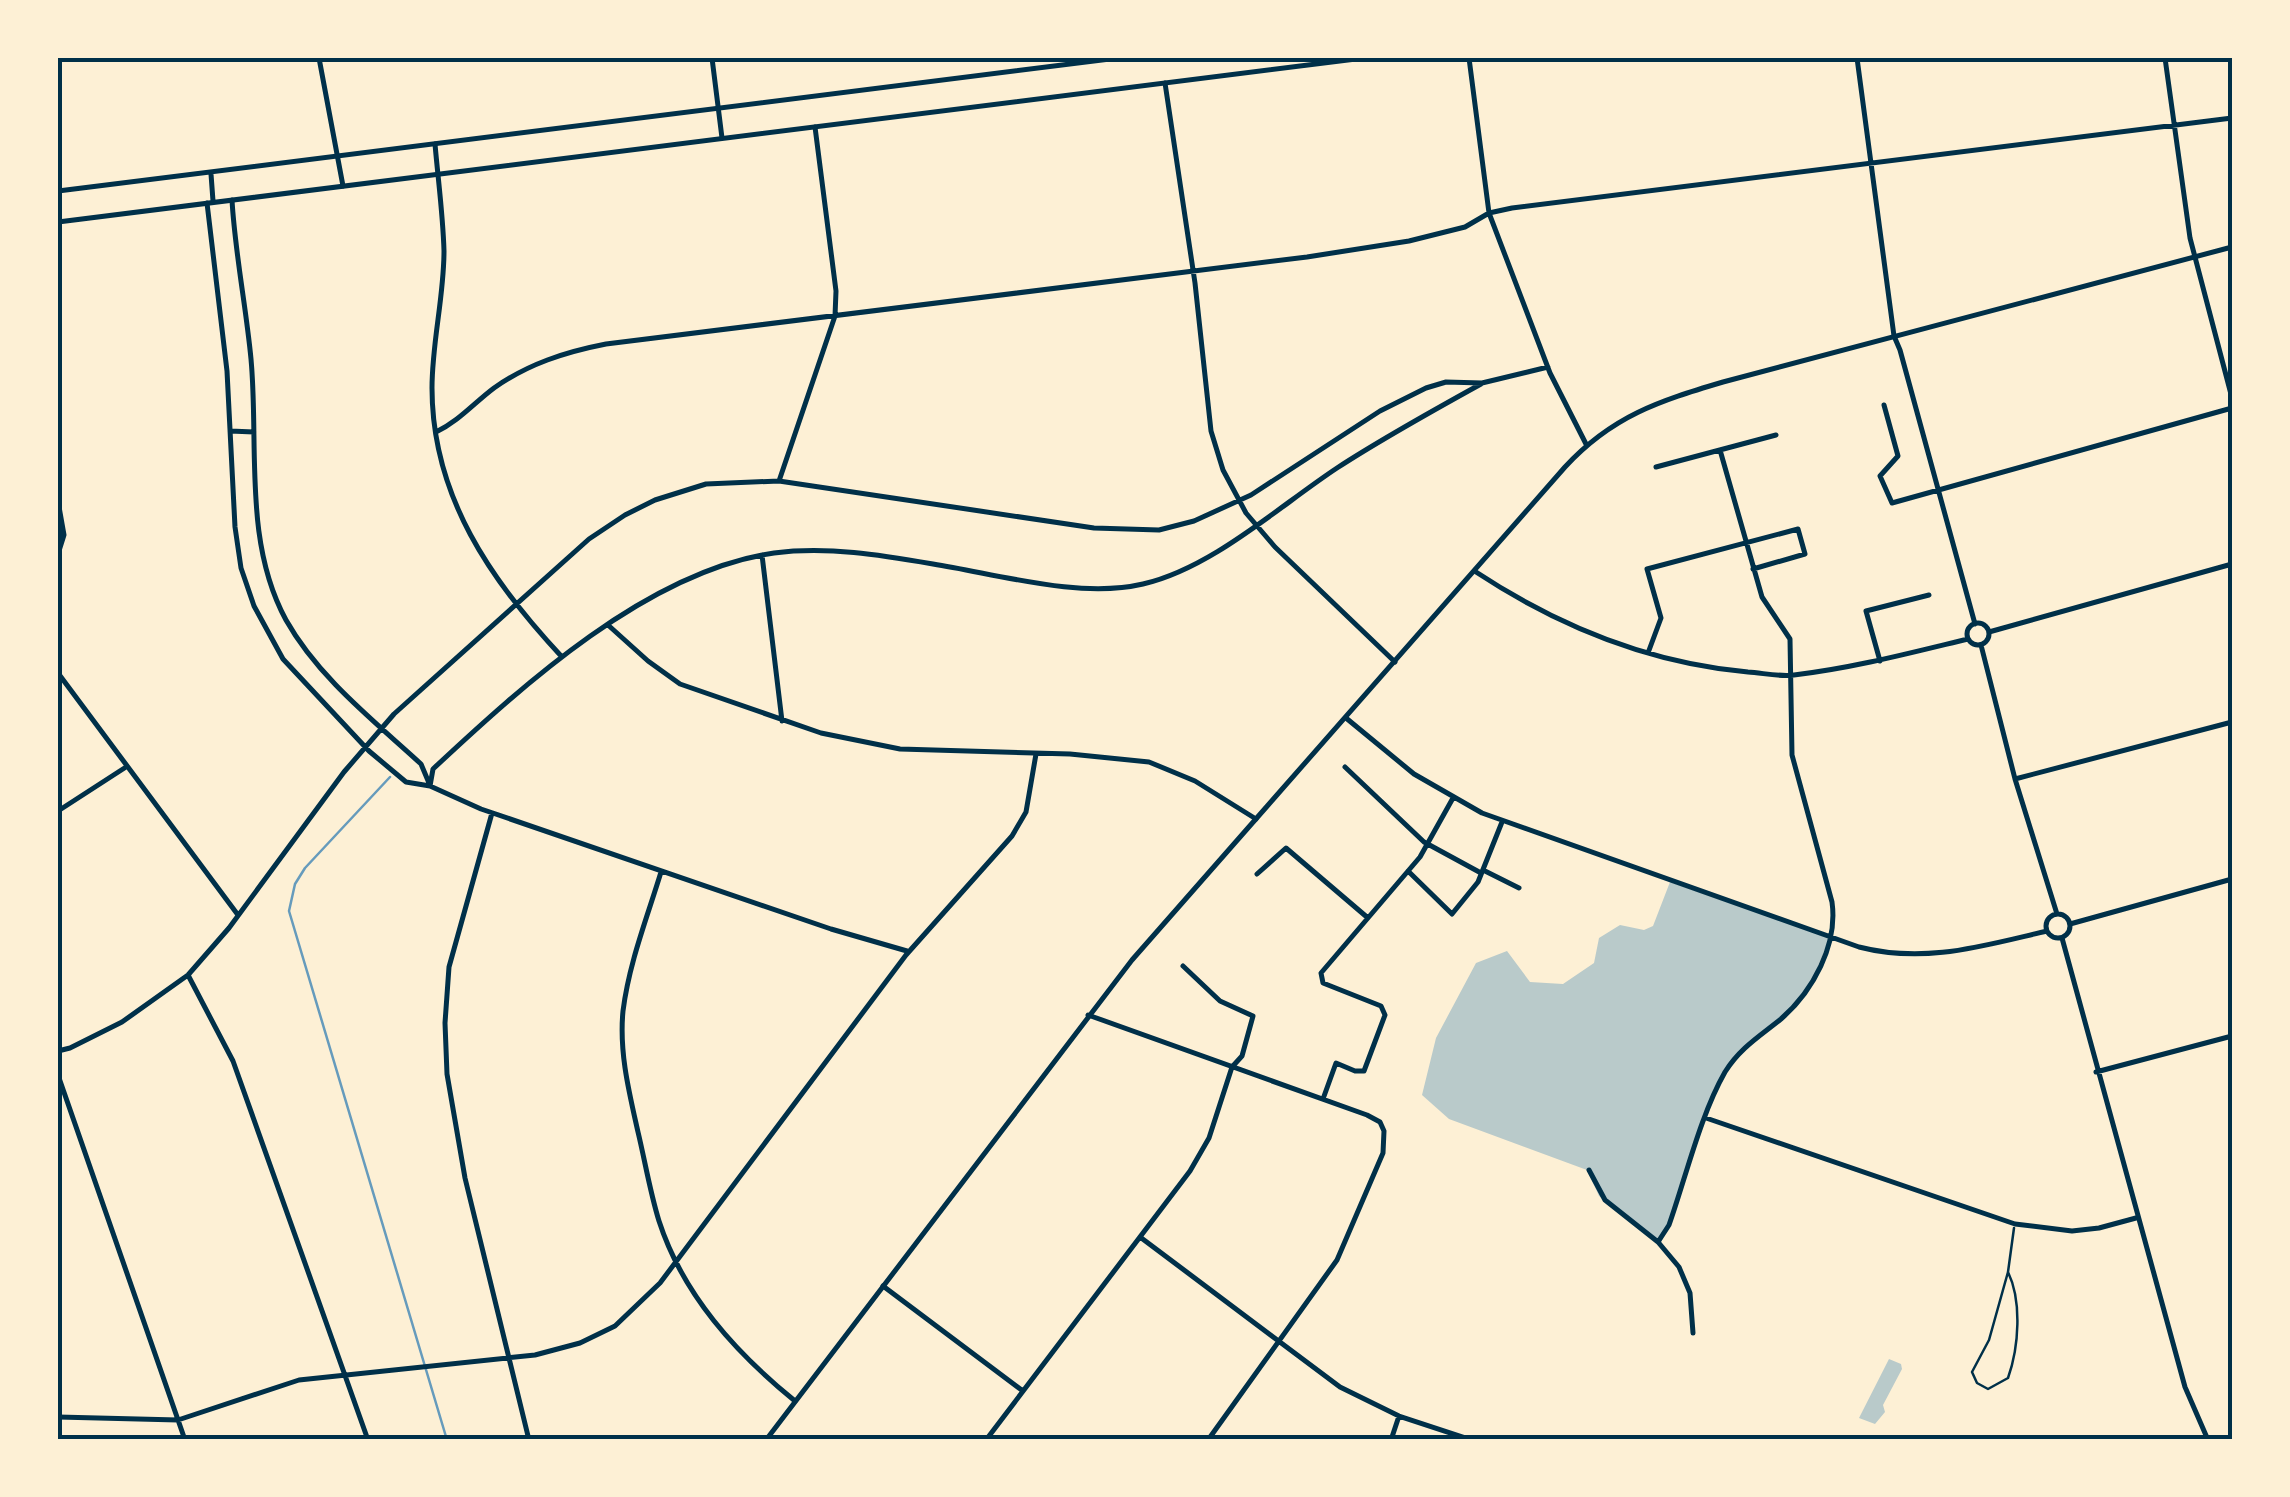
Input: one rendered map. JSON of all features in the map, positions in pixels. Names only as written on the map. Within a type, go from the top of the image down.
[{"type":"street","points":[[319,58],[343,186]]},
{"type":"street","points":[[712,58],[722,138]]},
{"type":"street","points":[[58,191],[1118,58]]},
{"type":"street","points":[[1291,58],[1291,67]]},
{"type":"street","points":[[58,222],[1364,58]]},
{"type":"street","points":[[1469,58],[1489,213],[1548,367],[1586,444]]},
{"type":"street","points":[[1858,58],[1894,336],[1975,624]]},
{"type":"street","points":[[2164,58],[2195,257],[2232,398]]},
{"type":"street","points":[[1165,82],[1193,270],[1211,431],[1223,470],[1256,524],[1302,575],[1395,662]]},
{"type":"street","points":[[436,432],[453,424],[513,376],[566,353],[606,344],[1409,242],[1478,222],[1489,213],[2232,118]]},
{"type":"street","points":[[779,481],[834,316],[836,291],[815,127]]},
{"type":"street","points":[[435,144],[444,250],[432,390],[440,458],[460,517],[479,554],[563,658]]},
{"type":"street","points":[[211,174],[234,527],[241,568],[254,606],[284,659],[365,746],[406,782],[430,786],[446,796],[661,871],[908,952]]},
{"type":"street","points":[[232,200],[251,359],[258,526],[262,557],[276,599],[297,638],[316,662],[421,764],[430,786]]},
{"type":"street","points":[[766,1440],[1088,1015],[1166,920],[1586,444],[1632,414],[1674,396],[2232,247]]},
{"type":"street","points":[[430,786],[434,770],[445,758],[563,658],[660,592],[762,555],[810,550],[1082,588],[1123,588],[1168,577],[1188,568],[1378,442],[1482,384],[1548,367]]},
{"type":"street","points":[[58,1051],[122,1022],[188,975],[381,728],[515,603],[609,524],[655,500],[706,484],[779,481],[1123,531],[1172,528],[1239,501],[1411,394],[1446,382],[1482,384]]},
{"type":"street","points":[[1884,404],[1898,456],[1880,476],[1892,503],[2232,408]]},
{"type":"street","points":[[230,431],[254,432]]},
{"type":"street","points":[[1656,468],[1776,435]]},
{"type":"street","points":[[1658,1242],[1669,1226],[1716,1092],[1734,1059],[1808,988],[1834,922],[1792,755],[1790,639],[1766,607],[1720,450]]},
{"type":"street","points":[[58,501],[64,535],[58,554]]},
{"type":"street","points":[[1648,653],[1660,613],[1647,569],[1798,528],[1805,554],[1753,569]]},
{"type":"street","points":[[762,555],[782,720]]},
{"type":"street","points":[[1989,632],[2232,564]]},
{"type":"street","points":[[1476,572],[1550,617],[1648,653],[1706,667],[1790,676],[1880,661],[1968,639]]},
{"type":"street","points":[[1880,661],[1866,611],[1928,596]]},
{"type":"street","points":[[1975,624],[1986,626],[1987,642],[1974,645],[1968,639],[1969,628],[1975,624]]},
{"type":"street","points":[[608,625],[648,662],[680,684],[782,720],[875,746],[1126,757],[1195,780],[1256,819]]},
{"type":"street","points":[[1981,645],[2015,779],[2056,914]]},
{"type":"street","points":[[58,673],[238,915]]},
{"type":"street","points":[[1346,718],[1414,774],[1452,798],[1503,822],[1878,952],[1928,956],[2046,931]]},
{"type":"street","points":[[2015,779],[2232,722]]},
{"type":"street","points":[[58,1416],[178,1420],[300,1380],[510,1359],[558,1350],[606,1331],[660,1283],[908,952],[1021,823],[1031,794],[1036,754]]},
{"type":"street","points":[[1345,767],[1428,844],[1519,888]]},
{"type":"street","points":[[58,810],[126,768]]},
{"type":"street","points":[[1323,1100],[1336,1063],[1364,1071],[1385,1016],[1381,1006],[1323,983],[1321,974],[1408,871],[1428,844],[1452,798]]},
{"type":"street","points":[[492,812],[454,942],[445,1023],[447,1074],[454,1126],[529,1440]]},
{"type":"street","points":[[1408,871],[1452,914],[1476,886],[1503,822]]},
{"type":"street","points":[[1256,874],[1286,848],[1368,918]]},
{"type":"street","points":[[661,871],[627,983],[622,1034],[624,1070],[650,1186],[660,1224],[677,1261],[726,1340],[794,1401]]},
{"type":"street","points":[[2070,924],[2232,879]]},
{"type":"street","points":[[2046,931],[2048,920],[2056,914],[2064,915],[2070,931],[2062,938]]},
{"type":"street","points":[[2046,931],[2062,938]]},
{"type":"street","points":[[2062,938],[2185,1387],[2208,1440]]},
{"type":"street","points":[[986,1440],[1172,1198],[1201,1154],[1216,1122],[1253,1016],[1220,1001],[1183,966]]},
{"type":"street","points":[[188,975],[233,1061],[368,1440]]},
{"type":"street","points":[[1088,1015],[1380,1122],[1385,1140],[1375,1173],[1337,1260],[1208,1440]]},
{"type":"street","points":[[2096,1072],[2232,1036]]},
{"type":"street","points":[[58,1075],[185,1440]]},
{"type":"street","points":[[1706,1118],[2014,1224],[2072,1231],[2136,1218]]},
{"type":"street","points":[[1589,1170],[1605,1200],[1670,1254],[1685,1279],[1693,1307],[1694,1334]]},
{"type":"street","points":[[1140,1237],[1340,1387],[1399,1416],[1472,1440]]},
{"type":"street","points":[[884,1286],[1023,1391]]},
{"type":"street","points":[[1391,1440],[1399,1416]]},
{"type":"lane","points":[[2008,1272],[2017,1300],[2013,1364],[2008,1378],[1988,1389],[1978,1383],[1972,1372],[1989,1340],[2008,1272],[2014,1224]]},
{"type":"shaded area","points":[[1670,882],[1830,938],[1812,980],[1789,1011],[1741,1051],[1720,1081],[1661,1243],[1599,1196],[1587,1170],[1449,1119],[1422,1095],[1436,1038],[1476,963],[1507,951],[1530,982],[1563,984],[1594,963],[1599,938],[1620,925],[1644,930],[1653,926]]},
{"type":"shaded area","points":[[1889,1359],[1901,1364],[1902,1369],[1883,1405],[1885,1412],[1875,1424],[1859,1418]]},
{"type":"waterway","points":[[390,777],[305,868],[295,884],[289,911],[447,1440]]}]
